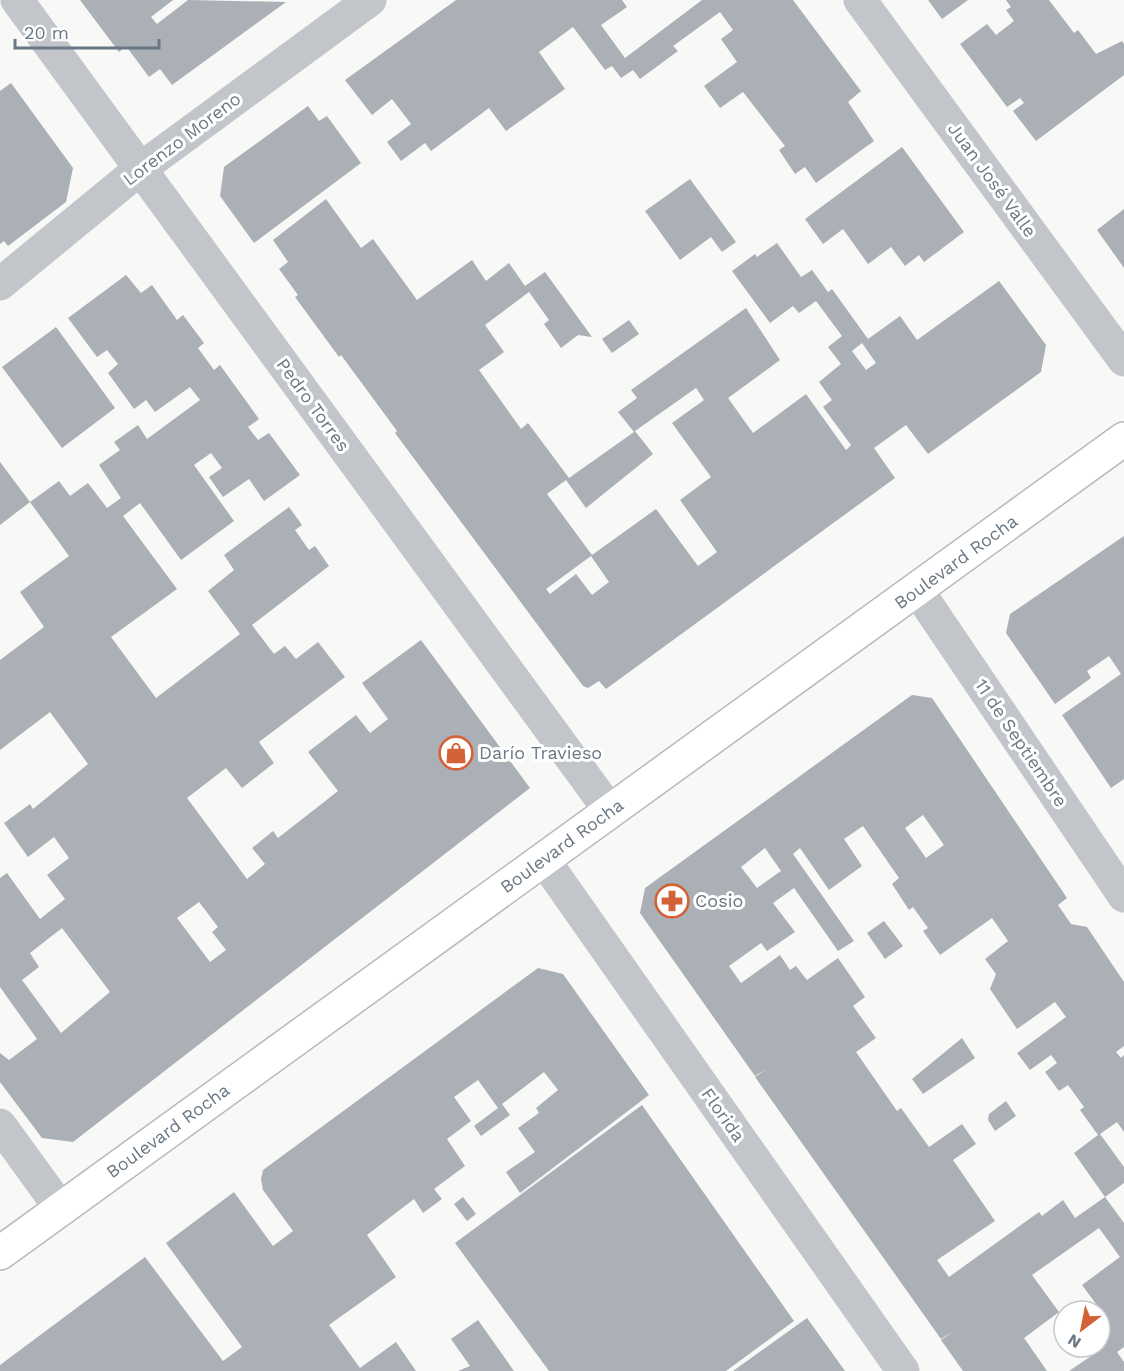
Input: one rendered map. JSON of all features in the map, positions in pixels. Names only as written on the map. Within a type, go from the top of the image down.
[{"type":"main road","name":"Boulevard Rocha","points":[[0,1253],[918,591],[1124,439]]},
{"type":"street","name":"Pedro Torres","points":[[17,0],[610,811]]},
{"type":"street","name":"Lorenzo Moreno","points":[[0,284],[140,169],[370,0]]},
{"type":"street","name":"Juan José Valle","points":[[860,0],[1124,360]]},
{"type":"street","name":"11 de Septiembre","points":[[918,591],[1124,896]]},
{"type":"street","name":"Florida","points":[[544,860],[903,1371]]},
{"type":"street","points":[[0,1125],[61,1209]]},
{"type":"building","points":[[80,0],[173,0],[151,17],[157,24],[188,0],[286,2],[172,85],[160,69],[149,77],[126,46],[119,52]]},
{"type":"building","points":[[456,0],[622,0],[627,7],[601,25],[625,58],[702,0],[793,0],[861,91],[848,102],[874,141],[816,183],[805,167],[795,174],[779,150],[785,146],[743,92],[720,108],[704,86],[737,62],[721,39],[733,30],[720,12],[673,46],[678,51],[640,79],[633,70],[621,78],[612,66],[605,70],[573,27],[539,52],[565,89],[506,131],[489,108],[431,151],[425,143],[401,161],[387,142],[411,124],[392,99],[372,115],[345,80]]},
{"type":"building","points":[[928,0],[968,0],[942,19]]},
{"type":"building","points":[[1006,0],[1049,0],[1074,33],[1078,30],[1096,54],[1122,41],[1124,44],[1124,75],[1036,141],[1013,111],[1024,103],[1020,98],[1007,107],[960,44],[987,24],[996,35],[1014,21],[1006,10],[1011,7]]},
{"type":"building","points":[[11,83],[73,168],[66,202],[8,246],[4,241],[0,244],[0,91]]},
{"type":"building","points":[[308,106],[319,121],[327,116],[361,163],[254,243],[220,196],[224,167]]},
{"type":"building","points":[[902,147],[964,232],[924,262],[919,255],[905,266],[891,247],[868,264],[843,229],[823,244],[805,219]]},
{"type":"building","points":[[690,179],[736,242],[722,252],[711,237],[680,260],[645,211]]},
{"type":"building","points":[[326,199],[361,248],[373,239],[417,300],[472,260],[486,281],[509,263],[525,286],[545,272],[592,337],[578,335],[561,348],[544,324],[549,320],[529,292],[485,325],[504,352],[479,370],[521,429],[528,423],[569,478],[634,432],[618,412],[637,398],[631,390],[746,308],[780,360],[728,398],[753,433],[806,394],[846,450],[851,445],[823,407],[832,400],[819,382],[841,364],[828,347],[842,336],[816,301],[799,313],[793,306],[770,323],[732,271],[755,254],[757,257],[777,243],[801,277],[812,270],[828,292],[832,289],[868,339],[900,316],[917,340],[999,281],[1046,345],[1041,372],[928,454],[906,425],[874,448],[895,478],[606,689],[599,681],[588,688],[583,686],[395,433],[397,431],[341,355],[339,357],[295,297],[298,295],[279,269],[288,262],[273,240]],"holes":[[[862,343],[876,363],[866,370],[852,351]],[[696,388],[704,400],[672,423],[711,477],[680,500],[717,552],[698,566],[656,509],[592,555],[547,494],[566,480],[586,508],[653,454],[635,431]],[[591,556],[609,582],[592,595],[576,574],[550,594],[546,589]]]},
{"type":"building","points":[[1124,209],[1124,268],[1097,230]]},
{"type":"building","points":[[126,275],[141,293],[152,285],[177,320],[183,315],[204,343],[198,348],[214,370],[220,365],[259,419],[248,427],[258,440],[269,433],[300,475],[264,501],[249,479],[223,497],[209,477],[222,468],[211,453],[194,465],[234,521],[181,560],[140,503],[123,516],[177,589],[111,637],[156,698],[240,634],[208,591],[234,570],[224,555],[289,507],[302,525],[295,530],[309,550],[315,546],[329,566],[252,625],[274,654],[285,646],[296,659],[318,642],[345,677],[259,742],[274,763],[242,788],[226,768],[187,798],[247,879],[265,864],[252,848],[273,831],[278,838],[338,791],[308,752],[356,715],[370,733],[388,719],[362,683],[421,640],[530,788],[73,1142],[42,1138],[0,1082],[0,1053],[9,1060],[37,1039],[0,987],[0,878],[7,873],[40,919],[65,899],[47,875],[69,858],[54,837],[28,857],[4,823],[30,804],[33,809],[88,764],[50,712],[0,750],[0,660],[44,627],[20,592],[69,556],[30,502],[59,481],[70,496],[88,483],[107,508],[121,498],[99,465],[120,450],[114,442],[138,425],[147,439],[200,400],[190,387],[155,412],[146,400],[134,409],[108,373],[118,364],[107,350],[97,357],[68,318]],"holes":[[[199,902],[218,927],[212,932],[226,950],[210,962],[177,918]],[[62,928],[110,992],[61,1033],[22,980],[39,967],[30,953]]]},
{"type":"building","points":[[629,320],[639,334],[612,353],[602,339]]},
{"type":"building","points":[[56,327],[115,408],[62,448],[2,367]]},
{"type":"building","points":[[0,462],[30,502],[0,525]]},
{"type":"building","points":[[1124,536],[1124,779],[1111,788],[1062,715],[1121,674],[1109,656],[1087,671],[1091,678],[1055,704],[1006,633],[1010,614]]},
{"type":"building","points":[[912,695],[932,698],[1067,898],[1058,905],[1071,924],[1087,927],[1124,982],[1124,1046],[1116,1052],[1121,1058],[1124,1055],[1124,1132],[1117,1122],[1100,1134],[1124,1167],[1124,1183],[1105,1197],[1124,1223],[1124,1347],[1117,1352],[1124,1362],[1124,1371],[1069,1371],[1087,1359],[1112,1359],[1112,1299],[1092,1299],[1082,1285],[1120,1257],[1099,1228],[1032,1275],[1052,1302],[1052,1317],[1024,1338],[1047,1371],[963,1371],[941,1340],[954,1331],[941,1339],[755,1077],[766,1069],[755,1076],[640,913],[645,888]],"holes":[[[923,815],[944,845],[926,858],[905,828]],[[863,826],[899,878],[892,884],[909,910],[913,907],[928,928],[923,931],[940,955],[992,918],[1008,941],[985,959],[996,974],[990,989],[1017,1029],[1055,1002],[1066,1017],[1017,1053],[1030,1070],[1051,1055],[1057,1063],[1045,1072],[1059,1091],[1068,1085],[1084,1107],[1080,1110],[1098,1135],[1074,1153],[1105,1197],[1075,1218],[1063,1200],[1042,1216],[1039,1212],[949,1277],[937,1260],[995,1221],[953,1160],[976,1144],[962,1124],[929,1147],[901,1108],[897,1111],[856,1052],[876,1038],[853,1006],[865,997],[838,958],[807,980],[796,966],[790,970],[780,955],[741,983],[729,966],[761,943],[767,951],[795,932],[773,903],[794,888],[838,951],[854,941],[793,854],[800,848],[829,890],[862,866],[844,839]],[[765,848],[781,871],[757,888],[741,867]]]},
{"type":"building","points":[[884,921],[903,946],[885,959],[867,933]]},
{"type":"building","points":[[538,968],[563,974],[649,1095],[520,1193],[506,1172],[535,1152],[518,1128],[539,1113],[536,1108],[558,1090],[544,1072],[502,1104],[510,1115],[481,1136],[474,1126],[498,1108],[478,1080],[454,1097],[471,1121],[447,1139],[465,1166],[434,1189],[442,1199],[423,1213],[414,1199],[367,1235],[396,1277],[329,1325],[360,1368],[396,1342],[416,1371],[0,1371],[0,1365],[145,1257],[223,1361],[242,1347],[166,1243],[234,1192],[273,1246],[293,1231],[263,1190],[261,1179],[263,1170]]},
{"type":"building","points":[[962,1038],[975,1058],[923,1094],[912,1079]]},
{"type":"building","points":[[1006,1101],[1016,1116],[995,1131],[988,1120],[989,1114]]},
{"type":"building","points":[[642,1105],[794,1321],[726,1371],[549,1371],[455,1243]]},
{"type":"building","points":[[463,1197],[476,1214],[467,1221],[454,1204]]},
{"type":"building","points":[[807,1318],[845,1371],[733,1371]]},
{"type":"building","points":[[478,1320],[514,1371],[458,1371],[470,1366],[451,1339]]},
{"type":"place","name":"Darío Travieso","points":[[456,753]]},
{"type":"place","name":"Cosio","points":[[672,901]]}]
